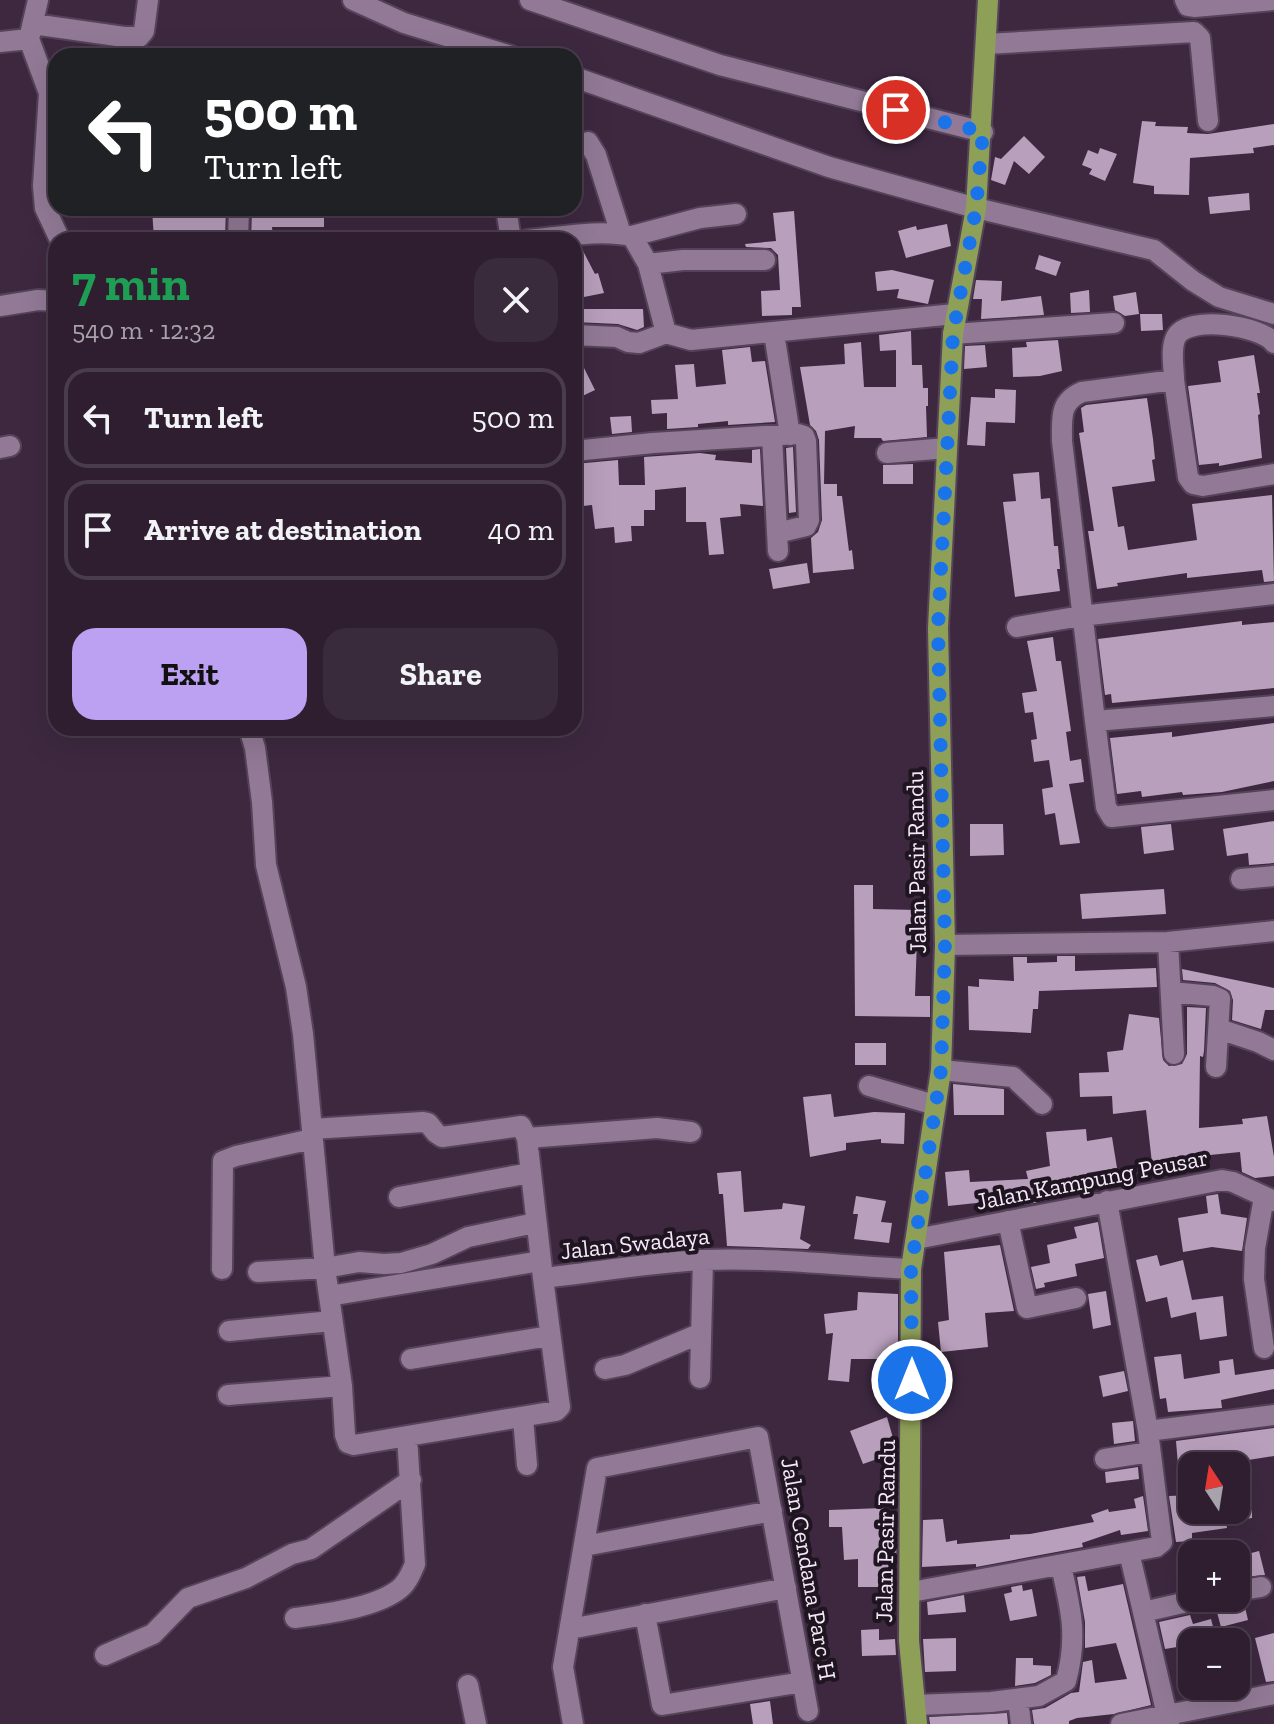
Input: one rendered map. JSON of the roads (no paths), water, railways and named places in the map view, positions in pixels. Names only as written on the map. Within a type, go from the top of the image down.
[{"type":"main road","name":"Jalan Pasir Randu","points":[[917,1715],[909,1641],[911,1269],[941,1070],[945,945],[938,628],[954,324],[976,208],[983,132],[988,0]]},
{"type":"street","points":[[38,0],[31,31],[48,80]]},
{"type":"street","points":[[0,42],[31,31],[139,37],[144,31],[148,0]]},
{"type":"street","points":[[353,0],[404,23],[485,48]]},
{"type":"street","points":[[530,0],[720,65],[983,132]]},
{"type":"street","points":[[1185,0],[1188,6],[1194,7],[1273,0]]},
{"type":"street","points":[[986,44],[1194,32],[1200,38],[1208,121]]},
{"type":"street","points":[[582,80],[829,167],[976,208],[1154,250],[1219,297],[1274,314]]},
{"type":"street","points":[[48,140],[43,186],[48,214]]},
{"type":"street","points":[[588,142],[596,155],[626,235],[648,264],[666,333]]},
{"type":"street","points":[[582,237],[626,235],[717,215],[736,214]]},
{"type":"street","points":[[648,264],[683,260],[765,260]]},
{"type":"street","points":[[0,306],[48,301]]},
{"type":"street","points":[[582,335],[617,337],[639,343],[666,333],[691,340],[954,324],[1114,323]]},
{"type":"street","points":[[1274,343],[1263,333],[1212,323],[1184,328],[1176,337],[1174,380],[1188,477],[1193,484],[1203,486],[1274,474]]},
{"type":"street","points":[[582,450],[653,443],[781,435],[804,436],[809,520],[806,526],[778,542],[781,435],[774,333]]},
{"type":"street","points":[[1174,380],[1082,392],[1064,405],[1062,441],[1106,807],[1112,817],[1274,800]]},
{"type":"street","points":[[887,453],[947,448]]},
{"type":"street","points":[[1017,627],[1081,616],[1274,594]]},
{"type":"street","points":[[1095,721],[1274,706]]},
{"type":"street","points":[[251,736],[257,761],[268,876],[296,987],[325,1268],[348,1443],[354,1445],[523,1418],[556,1411],[560,1407],[542,1270],[329,1296]]},
{"type":"street","points":[[1241,879],[1274,876]]},
{"type":"street","points":[[945,945],[1168,942],[1274,931]]},
{"type":"street","points":[[1168,942],[1174,1054]]},
{"type":"street","points":[[1171,992],[1220,999],[1216,1067]]},
{"type":"street","points":[[1219,1029],[1274,1050]]},
{"type":"street","points":[[941,1070],[1013,1077],[1042,1104]]},
{"type":"street","points":[[869,1086],[935,1105]]},
{"type":"street","points":[[222,1269],[223,1161],[231,1157],[312,1134],[423,1122],[442,1137],[515,1125],[526,1131],[527,1138],[657,1128],[691,1132]]},
{"type":"street","name":"Jalan Swadaya","points":[[527,1138],[542,1270],[703,1260],[784,1260],[911,1269]]},
{"type":"street","points":[[399,1197],[530,1173]]},
{"type":"street","name":"Jalan Kampung Peusar","points":[[916,1239],[1222,1180],[1269,1199]]},
{"type":"street","points":[[1264,1348],[1254,1279],[1255,1248],[1269,1199]]},
{"type":"street","points":[[911,1592],[1061,1566],[1156,1547],[1162,1542],[1149,1441],[1107,1201]]},
{"type":"street","points":[[1008,1221],[1027,1308],[1076,1298]]},
{"type":"street","points":[[258,1272],[325,1268],[359,1262],[401,1263],[432,1254],[468,1237],[535,1223]]},
{"type":"street","points":[[700,1378],[703,1260]]},
{"type":"street","points":[[229,1331],[332,1321]]},
{"type":"street","points":[[605,1369],[625,1365],[699,1334]]},
{"type":"street","points":[[411,1359],[549,1336]]},
{"type":"street","points":[[228,1395],[342,1386]]},
{"type":"street","points":[[1105,1459],[1149,1441],[1274,1415]]},
{"type":"street","points":[[523,1418],[527,1465]]},
{"type":"street","points":[[295,1618],[371,1603],[401,1589],[415,1564],[407,1436]]},
{"type":"street","name":"Jalan Cendana Parc H","points":[[584,1546],[597,1468],[758,1437],[808,1711]]},
{"type":"street","points":[[105,1655],[153,1634],[188,1598],[246,1578],[292,1554],[311,1549],[411,1480]]},
{"type":"street","points":[[573,1724],[563,1667],[584,1546],[772,1511]]},
{"type":"street","points":[[1129,1552],[1169,1720]]},
{"type":"street","points":[[917,1715],[1039,1696],[1066,1681],[1074,1646],[1073,1619],[1061,1566]]},
{"type":"street","points":[[1250,1589],[1261,1587]]},
{"type":"street","points":[[570,1629],[786,1588]]},
{"type":"street","points":[[1143,1612],[1178,1604]]},
{"type":"street","points":[[645,1614],[662,1705],[803,1682]]},
{"type":"street","points":[[468,1685],[476,1724]]},
{"type":"street","points":[[1121,1724],[1169,1720],[1274,1694]]},
{"type":"street","points":[[1018,1699],[1021,1724]]}]
